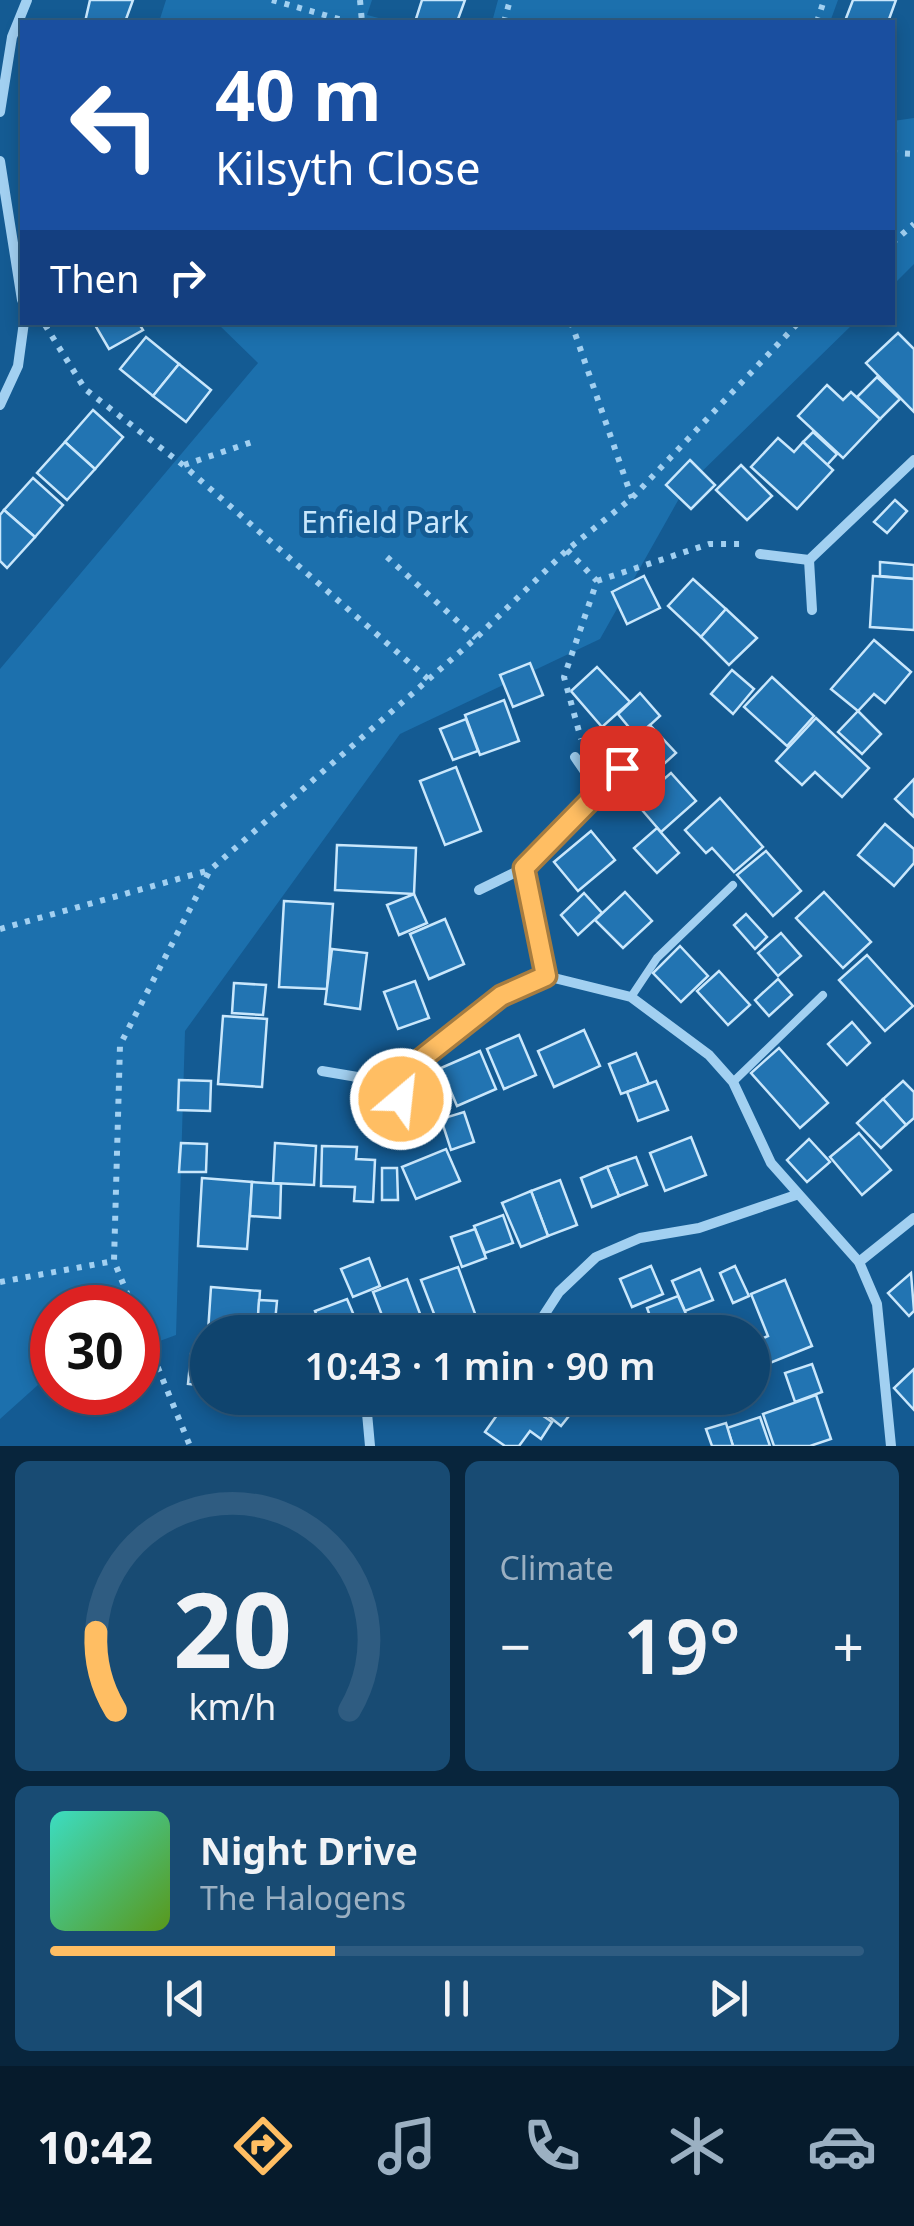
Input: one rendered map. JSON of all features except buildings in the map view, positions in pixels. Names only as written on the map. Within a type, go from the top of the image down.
[{"type":"street","points":[[0,112],[12,37],[27,0]]},
{"type":"street","points":[[0,162],[20,287]]},
{"type":"street","points":[[0,406],[18,366],[24,325]]},
{"type":"street","points":[[812,610],[809,560],[914,460]]},
{"type":"street","points":[[760,554],[809,560]]},
{"type":"street","points":[[576,757],[597,789]]},
{"type":"street","points":[[479,890],[524,868],[597,789],[622,768]]},
{"type":"street","points":[[524,868],[546,976]]},
{"type":"street","points":[[322,1071],[374,1080],[401,1075],[501,996],[546,976],[630,997],[709,1055],[733,1082],[772,1163],[796,1195],[830,1226],[859,1262],[877,1304],[891,1446]]},
{"type":"street","points":[[401,1075],[401,1124]]},
{"type":"street","points":[[543,1315],[559,1292],[596,1257],[640,1238],[699,1228],[796,1195]]},
{"type":"street","points":[[859,1262],[914,1218]]},
{"type":"street","points":[[367,1415],[370,1446]]},
{"type":"lane","points":[[630,997],[657,958],[733,886]]},
{"type":"lane","points":[[733,1082],[822,995]]},
{"type":"path","points":[[272,0],[342,20]]},
{"type":"path","points":[[895,240],[914,224]]},
{"type":"path","points":[[46,325],[85,389],[183,465],[428,678]]},
{"type":"path","points":[[572,325],[632,498]]},
{"type":"path","points":[[124,1285],[114,1262],[120,1045],[210,870],[476,638],[567,550],[632,498],[796,325]]},
{"type":"path","points":[[183,465],[255,442]]},
{"type":"path","points":[[597,581],[709,544],[741,543],[760,554]]},
{"type":"path","points":[[567,550],[597,581]]},
{"type":"path","points":[[387,557],[476,638]]},
{"type":"path","points":[[576,757],[581,740],[564,676],[597,581]]},
{"type":"path","points":[[0,929],[210,870]]},
{"type":"path","points":[[0,1282],[114,1262]]},
{"type":"path","points":[[160,1373],[190,1446]]},
{"type":"green space","points":[[166,0],[372,0],[367,15],[386,20],[160,20]]},
{"type":"green space","points":[[498,0],[838,0],[831,20],[493,20]]},
{"type":"green space","points":[[914,118],[914,264],[895,283],[895,121]]},
{"type":"green space","name":"Enfield Park","points":[[219,325],[852,325],[685,488],[600,639],[400,734],[185,1031],[176,1335],[160,1341],[160,1285],[30,1285],[30,1392],[0,1419],[0,669],[258,363]]},
{"type":"route","points":[[401,1099],[401,1075],[501,996],[546,976],[524,868],[597,789],[622,768]]}]
